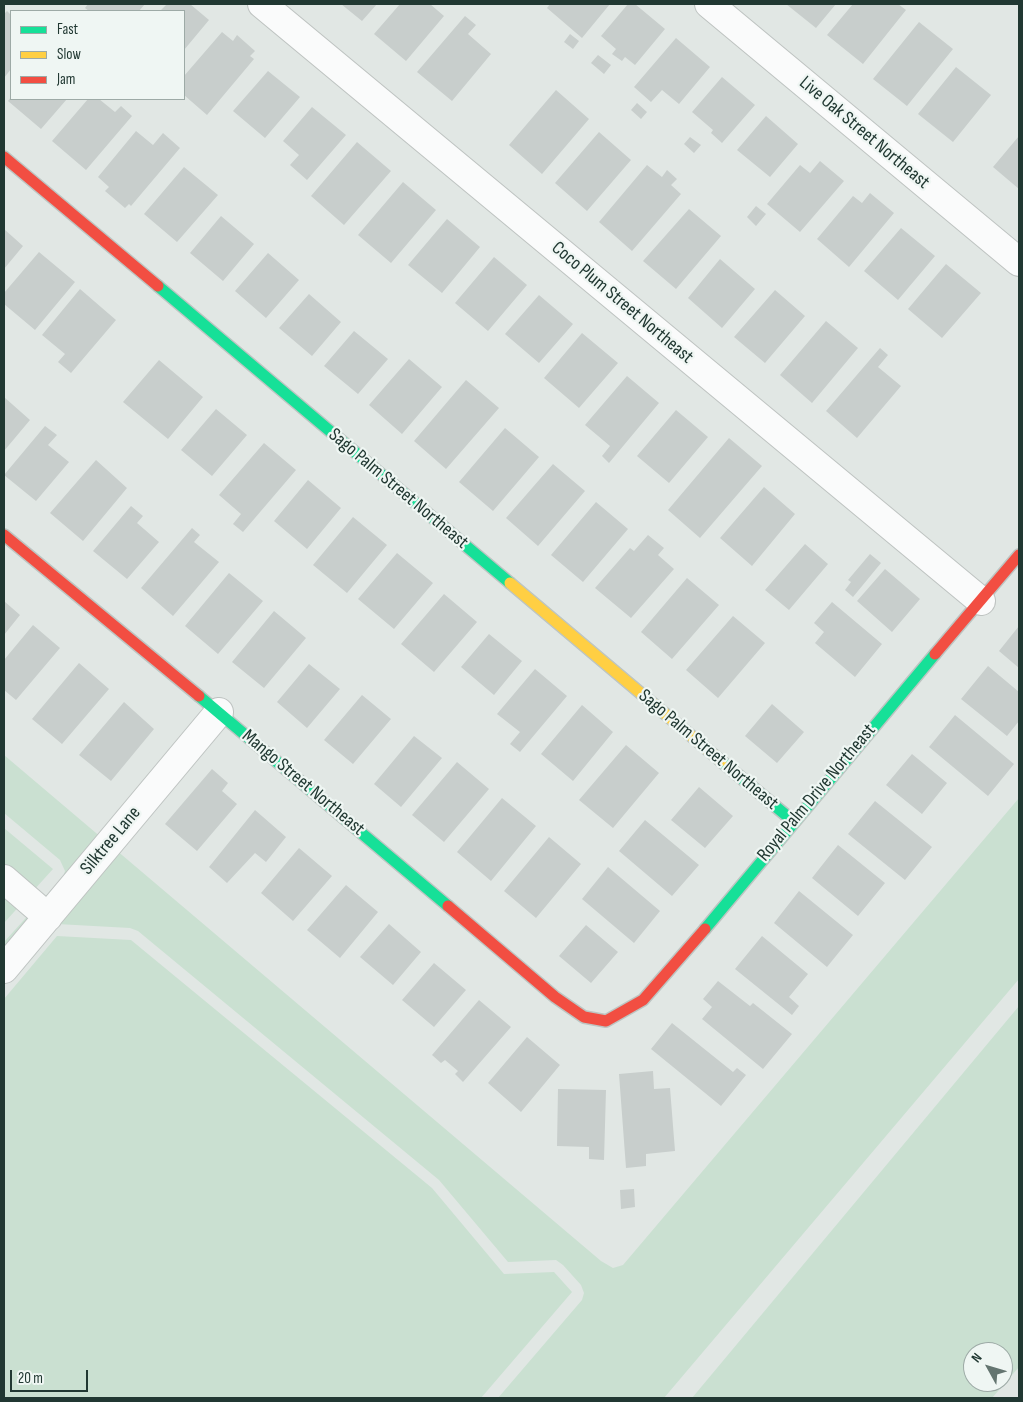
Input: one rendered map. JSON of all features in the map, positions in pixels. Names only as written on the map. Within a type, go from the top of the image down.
[{"type":"street","name":"Coco Plum Street Northeast","points":[[262,4],[981,602]]},
{"type":"street","name":"Live Oak Street Northeast","points":[[709,4],[1019,262]]},
{"type":"street","name":"Sago Palm Street Northeast","points":[[4,157],[793,821]]},
{"type":"street","name":"Mango Street Northeast","points":[[4,535],[219,712],[555,997],[584,1017],[606,1021]]},
{"type":"street","name":"Royal Palm Drive Northeast","points":[[606,1021],[643,1000],[666,976],[793,821],[1019,555]]},
{"type":"street","name":"Silktree Lane","points":[[4,970],[219,712]]},
{"type":"street","points":[[4,879],[48,916]]},
{"type":"green space","points":[[4,755],[601,1261],[613,1268],[623,1265],[1019,798],[1019,979],[664,1398],[498,1398],[582,1300],[584,1293],[581,1285],[563,1265],[556,1260],[508,1262],[439,1180],[138,931],[130,928],[57,924],[4,979],[4,942],[63,877],[65,871],[60,860],[4,813]]},
{"type":"green space","points":[[4,828],[53,869],[4,923]]},
{"type":"green space","points":[[57,936],[131,940],[432,1188],[504,1274],[554,1272],[572,1292],[481,1398],[4,1398],[4,999]]},
{"type":"green space","points":[[1019,1006],[1019,1367],[1013,1374],[1013,1342],[963,1342],[963,1392],[997,1392],[992,1398],[692,1398]]},
{"type":"building","points":[[88,4],[145,4],[140,10],[88,10],[85,8]]},
{"type":"building","points":[[167,4],[190,4],[209,20],[185,49],[185,10],[161,10]]},
{"type":"building","points":[[341,4],[377,4],[362,21]]},
{"type":"building","points":[[400,4],[430,4],[444,16],[406,61],[374,34]]},
{"type":"building","points":[[550,4],[610,4],[582,38],[547,8]]},
{"type":"building","points":[[628,4],[635,4],[665,29],[635,65],[625,57],[622,61],[612,54],[616,49],[601,36]]},
{"type":"building","points":[[786,4],[836,4],[816,28]]},
{"type":"building","points":[[853,4],[898,4],[906,10],[863,64],[827,35]]},
{"type":"building","points":[[7,11],[10,14],[10,70],[4,78],[4,14]]},
{"type":"building","points":[[465,16],[476,25],[468,34],[491,54],[452,101],[417,72]]},
{"type":"building","points":[[919,22],[953,49],[907,106],[873,79]]},
{"type":"building","points":[[222,32],[233,41],[237,35],[255,51],[250,56],[254,59],[207,115],[185,96],[185,75]]},
{"type":"building","points":[[570,34],[579,41],[573,49],[564,42]]},
{"type":"building","points":[[676,38],[710,67],[679,104],[662,90],[651,102],[634,87]]},
{"type":"building","points":[[598,55],[611,65],[604,74],[591,63]]},
{"type":"building","points":[[956,67],[991,95],[953,142],[918,114]]},
{"type":"building","points":[[268,71],[300,97],[265,138],[233,111]]},
{"type":"building","points":[[722,77],[755,105],[722,143],[711,133],[713,130],[692,112]]},
{"type":"building","points":[[556,90],[589,119],[542,174],[509,145]]},
{"type":"building","points":[[10,98],[10,100],[66,100],[41,129],[8,101]]},
{"type":"building","points":[[87,100],[100,100],[115,112],[121,106],[132,116],[86,170],[52,141]]},
{"type":"building","points":[[637,103],[647,112],[641,119],[631,110]]},
{"type":"building","points":[[312,107],[346,135],[307,180],[290,165],[299,155],[283,141]]},
{"type":"building","points":[[766,116],[798,144],[770,177],[737,150]]},
{"type":"building","points":[[136,131],[153,145],[163,133],[180,148],[131,206],[129,204],[125,208],[105,191],[109,187],[98,177]]},
{"type":"building","points":[[599,132],[631,160],[587,211],[555,183]]},
{"type":"building","points":[[1019,136],[1019,189],[993,167]]},
{"type":"building","points":[[690,137],[701,145],[694,153],[684,144]]},
{"type":"building","points":[[357,142],[391,171],[344,225],[311,196]]},
{"type":"building","points":[[820,161],[844,181],[800,232],[767,204],[800,165],[810,173]]},
{"type":"building","points":[[647,165],[662,177],[667,170],[677,179],[671,185],[681,194],[632,251],[599,222]]},
{"type":"building","points":[[184,167],[218,195],[177,242],[144,214]]},
{"type":"building","points":[[403,182],[436,210],[391,263],[358,235]]},
{"type":"building","points":[[870,193],[894,213],[849,267],[817,239],[853,196],[862,203]]},
{"type":"building","points":[[756,206],[766,214],[756,226],[747,217]]},
{"type":"building","points":[[689,209],[721,236],[676,289],[643,261]]},
{"type":"building","points":[[221,216],[254,244],[223,281],[190,253]]},
{"type":"building","points":[[447,219],[480,247],[442,293],[408,265]]},
{"type":"building","points":[[901,228],[935,256],[898,300],[864,271]]},
{"type":"building","points":[[4,229],[23,246],[4,269]]},
{"type":"building","points":[[39,252],[75,282],[35,330],[4,304],[4,293]]},
{"type":"building","points":[[268,253],[299,280],[266,318],[235,291]]},
{"type":"building","points":[[494,257],[527,285],[488,331],[455,303]]},
{"type":"building","points":[[720,259],[755,289],[722,328],[688,298]]},
{"type":"building","points":[[946,264],[981,293],[942,338],[908,309]]},
{"type":"building","points":[[80,289],[116,320],[71,373],[58,362],[65,354],[42,335]]},
{"type":"building","points":[[775,290],[805,316],[765,363],[734,337]]},
{"type":"building","points":[[309,294],[341,322],[312,356],[279,328]]},
{"type":"building","points":[[539,295],[573,324],[539,363],[505,334]]},
{"type":"building","points":[[826,321],[858,348],[812,403],[780,375]]},
{"type":"building","points":[[354,331],[388,359],[358,394],[324,366]]},
{"type":"building","points":[[582,333],[618,363],[579,408],[544,378]]},
{"type":"building","points":[[880,348],[888,355],[878,367],[901,386],[857,438],[826,411]]},
{"type":"building","points":[[409,359],[442,387],[402,434],[369,405]]},
{"type":"building","points":[[159,360],[203,397],[168,439],[123,402]]},
{"type":"building","points":[[627,376],[659,403],[609,463],[602,456],[610,446],[585,425]]},
{"type":"building","points":[[466,380],[499,408],[446,469],[414,441]]},
{"type":"building","points":[[4,397],[30,420],[4,451]]},
{"type":"building","points":[[216,409],[247,435],[212,476],[181,450]]},
{"type":"building","points":[[676,410],[708,437],[669,483],[637,456]]},
{"type":"building","points":[[45,426],[57,435],[48,445],[69,462],[36,501],[4,475]]},
{"type":"building","points":[[505,428],[539,457],[493,511],[459,482]]},
{"type":"building","points":[[729,438],[762,466],[700,538],[668,510]]},
{"type":"building","points":[[264,443],[296,470],[243,532],[233,524],[241,514],[219,495]]},
{"type":"building","points":[[96,460],[127,488],[83,541],[50,513]]},
{"type":"building","points":[[553,464],[585,491],[538,546],[506,518]]},
{"type":"building","points":[[308,480],[341,508],[307,549],[274,521]]},
{"type":"building","points":[[764,487],[795,514],[752,566],[720,538]]},
{"type":"building","points":[[596,502],[628,529],[583,582],[551,555]]},
{"type":"building","points":[[131,506],[143,516],[137,523],[159,542],[127,579],[93,551]]},
{"type":"building","points":[[353,517],[387,545],[347,593],[313,565]]},
{"type":"building","points":[[192,528],[200,535],[194,542],[219,562],[173,616],[141,588]]},
{"type":"building","points":[[648,535],[664,548],[658,555],[674,569],[631,618],[595,588],[630,548],[634,551]]},
{"type":"building","points":[[805,544],[828,564],[789,610],[765,590]]},
{"type":"building","points":[[397,553],[433,583],[394,629],[358,599]]},
{"type":"building","points":[[870,554],[881,563],[853,597],[845,590],[851,582],[848,580]]},
{"type":"building","points":[[885,569],[920,599],[892,632],[857,601]]},
{"type":"building","points":[[229,573],[263,601],[218,654],[185,626]]},
{"type":"building","points":[[687,578],[719,605],[672,659],[641,632]]},
{"type":"building","points":[[444,594],[477,622],[434,672],[401,644]]},
{"type":"building","points":[[4,601],[20,615],[4,635]]},
{"type":"building","points":[[832,602],[882,644],[855,677],[815,643],[824,632],[814,623]]},
{"type":"building","points":[[274,611],[306,638],[264,688],[232,662]]},
{"type":"building","points":[[733,616],[765,643],[718,698],[686,670]]},
{"type":"building","points":[[33,625],[60,648],[16,700],[4,690],[4,660]]},
{"type":"building","points":[[1019,626],[1019,668],[999,651]]},
{"type":"building","points":[[489,634],[522,661],[494,695],[461,667]]},
{"type":"building","points":[[79,663],[109,689],[62,744],[32,719]]},
{"type":"building","points":[[309,664],[340,689],[307,728],[277,702]]},
{"type":"building","points":[[988,666],[1019,692],[1019,721],[1007,736],[961,699]]},
{"type":"building","points":[[535,669],[567,696],[520,752],[510,744],[520,732],[497,714]]},
{"type":"building","points":[[362,695],[391,719],[353,764],[324,740]]},
{"type":"building","points":[[124,702],[154,729],[111,781],[79,755]]},
{"type":"building","points":[[772,704],[804,732],[777,763],[745,736]]},
{"type":"building","points":[[582,705],[613,732],[573,781],[541,754]]},
{"type":"building","points":[[955,715],[1014,764],[988,796],[929,747]]},
{"type":"building","points":[[414,736],[442,758],[401,807],[374,784]]},
{"type":"building","points":[[626,745],[659,773],[613,828],[579,800]]},
{"type":"building","points":[[912,754],[947,783],[922,814],[886,785]]},
{"type":"building","points":[[457,762],[489,789],[444,842],[412,815]]},
{"type":"building","points":[[212,769],[228,783],[222,791],[237,804],[197,851],[165,824]]},
{"type":"building","points":[[699,787],[733,816],[705,848],[671,820]]},
{"type":"building","points":[[502,798],[536,826],[491,881],[457,852]]},
{"type":"building","points":[[875,801],[932,847],[905,880],[848,834]]},
{"type":"building","points":[[255,810],[286,837],[266,862],[255,853],[227,883],[209,867]]},
{"type":"building","points":[[645,820],[699,865],[672,896],[619,851]]},
{"type":"building","points":[[549,837],[581,864],[536,918],[504,891]]},
{"type":"building","points":[[838,845],[885,883],[858,916],[812,878]]},
{"type":"building","points":[[299,848],[332,876],[293,921],[261,893]]},
{"type":"building","points":[[608,867],[660,911],[634,943],[582,899]]},
{"type":"building","points":[[346,885],[378,912],[340,958],[307,930]]},
{"type":"building","points":[[799,891],[853,935],[827,967],[774,923]]},
{"type":"building","points":[[389,924],[421,952],[393,985],[360,957]]},
{"type":"building","points":[[586,925],[618,952],[591,983],[559,956]]},
{"type":"building","points":[[762,936],[808,974],[789,997],[799,1006],[792,1015],[735,969]]},
{"type":"building","points":[[434,963],[466,990],[434,1027],[402,1000]]},
{"type":"building","points":[[718,981],[750,1006],[753,1003],[792,1034],[763,1069],[702,1019],[712,1007],[703,999]]},
{"type":"building","points":[[479,1000],[511,1027],[463,1082],[455,1074],[458,1071],[445,1060],[441,1063],[432,1055]]},
{"type":"building","points":[[672,1023],[733,1072],[737,1068],[746,1075],[721,1106],[651,1049]]},
{"type":"building","points":[[527,1037],[560,1065],[521,1112],[488,1083]]},
{"type":"building","points":[[653,1071],[654,1089],[670,1088],[675,1151],[646,1154],[646,1166],[626,1168],[619,1074]]},
{"type":"building","points":[[558,1089],[606,1090],[604,1160],[589,1159],[589,1147],[557,1146]]},
{"type":"building","points":[[634,1189],[635,1207],[621,1209],[620,1190]]},
{"type":"traffic: fast","points":[[158,286],[510,583]]},
{"type":"traffic: fast","points":[[705,929],[935,654]]},
{"type":"traffic: fast","points":[[199,696],[448,906]]},
{"type":"traffic: fast","points":[[721,761],[793,821]]},
{"type":"traffic: slow","points":[[510,583],[721,761]]},
{"type":"traffic: jam","points":[[4,157],[158,286]]},
{"type":"traffic: jam","points":[[4,535],[199,696]]},
{"type":"traffic: jam","points":[[935,654],[1019,555]]},
{"type":"traffic: jam","points":[[448,906],[555,997],[584,1017],[606,1021],[643,1000],[705,929]]}]
